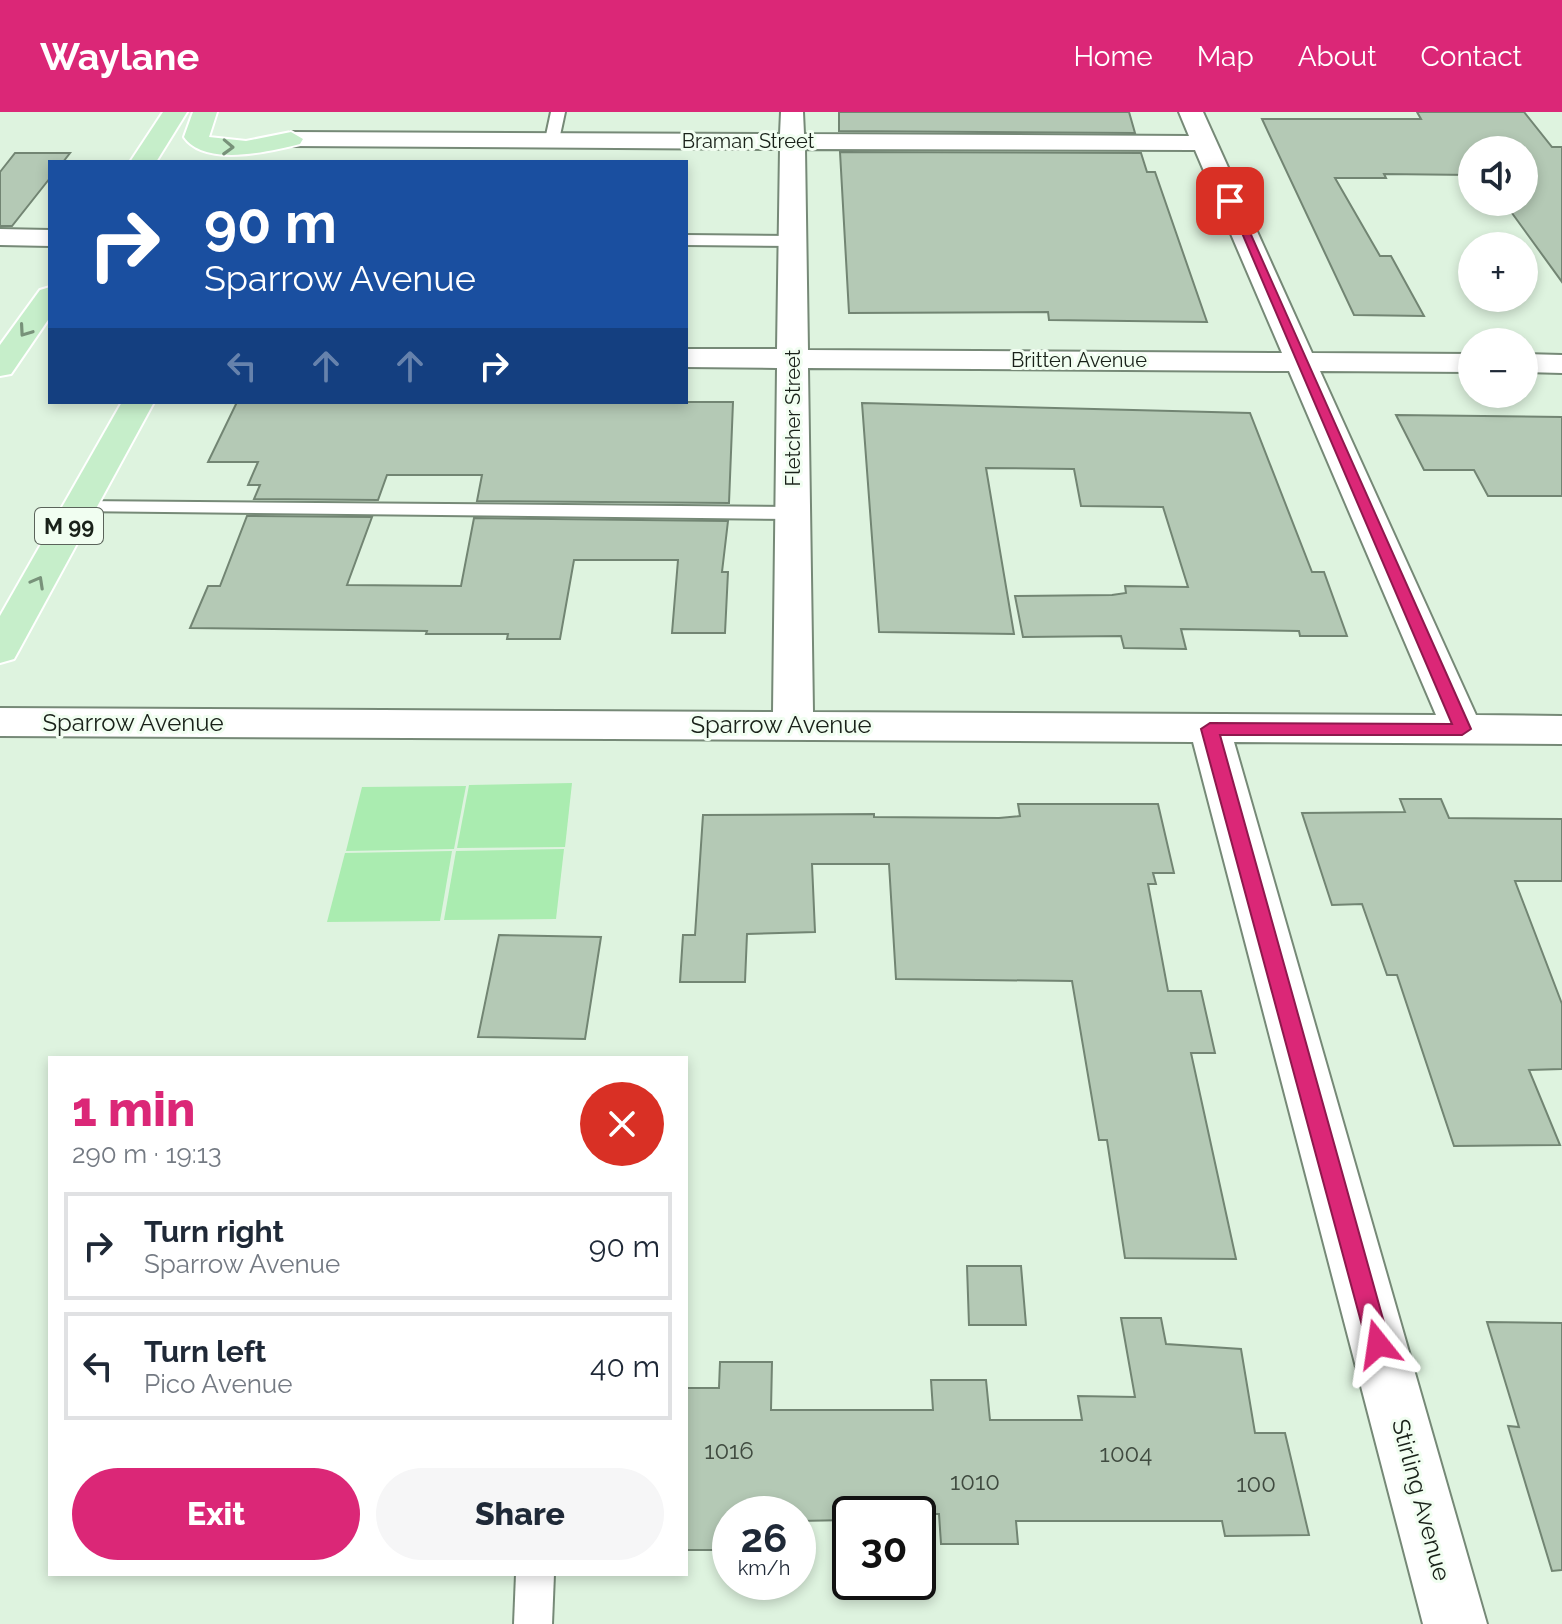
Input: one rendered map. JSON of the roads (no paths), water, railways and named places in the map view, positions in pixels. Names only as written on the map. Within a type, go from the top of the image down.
[{"type":"main road","points":[[144,160],[175,112]]},
{"type":"main road","points":[[205,112],[196,137],[202,144],[246,148],[291,139]]},
{"type":"main road","points":[[278,160],[306,112]]},
{"type":"main road","points":[[0,367],[48,299]]},
{"type":"main road","name":"M 99","points":[[0,650],[137,404]]},
{"type":"street","points":[[1191,112],[1462,729]]},
{"type":"street","name":"Braman Street","points":[[291,139],[552,140],[792,127],[1205,143]]},
{"type":"street","name":"Fletcher Street","points":[[792,127],[793,725]]},
{"type":"street","points":[[0,237],[48,238]]},
{"type":"street","name":"Britten Avenue","points":[[688,358],[1458,363]]},
{"type":"street","points":[[1538,363],[1562,364]]},
{"type":"street","name":"Sparrow Avenue","points":[[0,722],[1562,730]]},
{"type":"street","name":"Stirling Avenue","points":[[1210,729],[1455,1624]]},
{"type":"lane","points":[[552,140],[558,112]]},
{"type":"lane","points":[[688,240],[792,241]]},
{"type":"lane","points":[[80,507],[793,513]]},
{"type":"lane","points":[[533,1624],[535,1576]]}]
